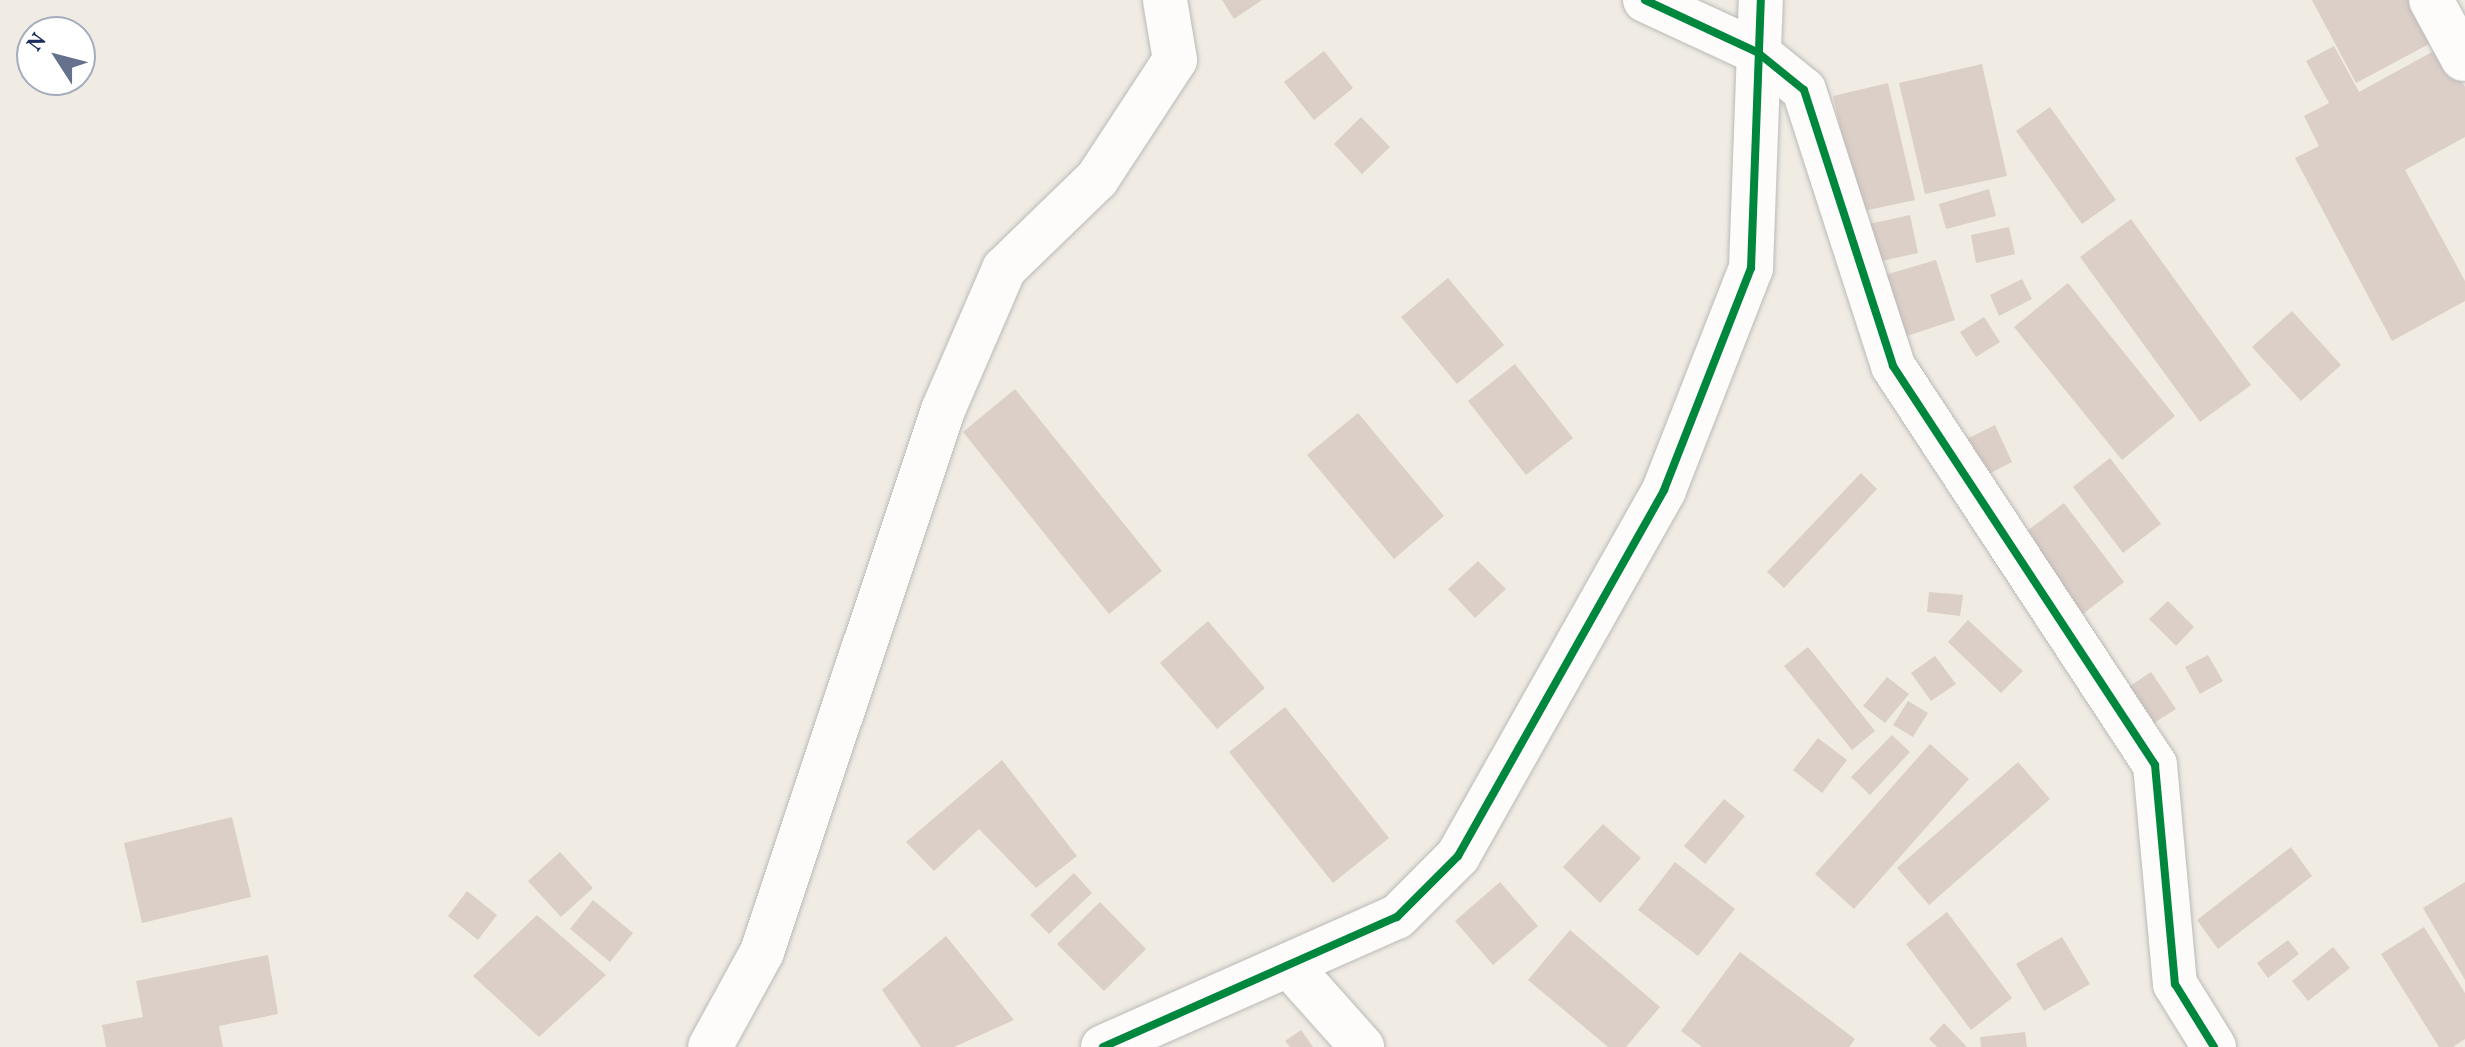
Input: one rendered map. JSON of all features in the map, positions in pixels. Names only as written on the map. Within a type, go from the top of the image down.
[{"type":"street","points":[[710,1047],[762,952],[943,410],[1004,269],[1097,179],[1175,60],[1165,0]]},
{"type":"street","points":[[1645,0],[1757,52],[1804,90],[1893,366],[2155,765],[2175,984],[2214,1047]]},
{"type":"street","points":[[1103,1047],[1397,917],[1458,856],[1664,490],[1751,268],[1761,0]]},
{"type":"street","points":[[2431,0],[2463,59]]},
{"type":"street","points":[[1289,965],[1362,1047]]},
{"type":"building","points":[[1222,0],[1262,0],[1234,19]]},
{"type":"building","points":[[2312,0],[2425,0],[2444,36],[2356,83]]},
{"type":"building","points":[[2334,46],[2359,92],[2443,46],[2465,87],[2465,137],[2405,170],[2465,281],[2465,301],[2392,341],[2295,158],[2319,146],[2304,116],[2329,103],[2306,61]]},
{"type":"building","points":[[1324,51],[1353,88],[1314,120],[1284,82]]},
{"type":"building","points":[[1982,64],[2007,176],[1925,194],[1899,83]]},
{"type":"building","points":[[1888,83],[1915,200],[1859,212],[1833,96]]},
{"type":"building","points":[[2050,107],[2116,200],[2082,224],[2016,131]]},
{"type":"building","points":[[1361,117],[1390,147],[1362,174],[1334,144]]},
{"type":"building","points":[[1989,189],[1996,216],[1946,229],[1939,204]]},
{"type":"building","points":[[1910,215],[1918,253],[1873,263],[1865,225]]},
{"type":"building","points":[[2131,219],[2251,385],[2200,422],[2080,257]]},
{"type":"building","points":[[2009,227],[2015,254],[1976,263],[1971,235]]},
{"type":"building","points":[[1936,260],[1955,320],[1898,339],[1878,277]]},
{"type":"building","points":[[1448,278],[1504,345],[1457,384],[1401,317]]},
{"type":"building","points":[[2022,279],[2032,299],[1999,316],[1990,295]]},
{"type":"building","points":[[2068,283],[2175,416],[2122,460],[2014,327]]},
{"type":"building","points":[[2292,311],[2341,365],[2301,401],[2252,347]]},
{"type":"building","points":[[1984,317],[2000,342],[1976,357],[1960,332]]},
{"type":"building","points":[[1515,364],[1573,438],[1526,475],[1468,401]]},
{"type":"building","points":[[1015,389],[1162,571],[1109,614],[963,432]]},
{"type":"building","points":[[1358,413],[1444,516],[1394,559],[1307,455]]},
{"type":"building","points":[[1995,425],[2012,462],[1979,479],[1961,442]]},
{"type":"building","points":[[2110,458],[2161,524],[2123,553],[2073,487]]},
{"type":"building","points":[[1861,473],[1877,489],[1784,588],[1767,572]]},
{"type":"building","points":[[2064,503],[2124,582],[2079,617],[2018,538]]},
{"type":"building","points":[[1478,561],[1506,589],[1475,618],[1448,589]]},
{"type":"building","points":[[1929,592],[1963,595],[1960,616],[1927,612]]},
{"type":"building","points":[[2168,601],[2194,627],[2176,646],[2149,619]]},
{"type":"building","points":[[1968,620],[2023,671],[2001,693],[1948,642]]},
{"type":"building","points":[[1208,621],[1265,688],[1217,729],[1160,663]]},
{"type":"building","points":[[1808,647],[1875,731],[1852,750],[1784,666]]},
{"type":"building","points":[[2208,655],[2223,681],[2200,694],[2185,667]]},
{"type":"building","points":[[1935,656],[1956,684],[1931,701],[1911,673]]},
{"type":"building","points":[[2151,672],[2176,709],[2154,723],[2130,686]]},
{"type":"building","points":[[1887,677],[1909,694],[1885,723],[1863,706]]},
{"type":"building","points":[[1908,701],[1928,713],[1913,737],[1893,725]]},
{"type":"building","points":[[1285,707],[1389,838],[1333,883],[1229,752]]},
{"type":"building","points":[[1892,735],[1910,752],[1870,795],[1851,777]]},
{"type":"building","points":[[1818,738],[1847,760],[1822,793],[1793,770]]},
{"type":"building","points":[[1930,744],[1969,779],[1854,909],[1815,874]]},
{"type":"building","points":[[1002,760],[1077,856],[1036,888],[979,829],[934,871],[906,842]]},
{"type":"building","points":[[2018,762],[2050,799],[1929,905],[1897,868]]},
{"type":"building","points":[[1724,799],[1745,816],[1705,864],[1684,846]]},
{"type":"building","points":[[232,817],[251,897],[142,923],[124,843]]},
{"type":"building","points":[[1603,824],[1641,858],[1600,903],[1563,867]]},
{"type":"building","points":[[2291,847],[2312,876],[2218,949],[2197,920]]},
{"type":"building","points":[[560,852],[593,888],[561,917],[528,881]]},
{"type":"building","points":[[1675,862],[1735,909],[1698,956],[1638,910]]},
{"type":"building","points":[[1074,873],[1092,893],[1049,934],[1030,915]]},
{"type":"building","points":[[1500,882],[1538,926],[1493,965],[1455,921]]},
{"type":"building","points":[[2465,882],[2465,980],[2423,908]]},
{"type":"building","points":[[467,891],[497,915],[478,940],[448,916]]},
{"type":"building","points":[[593,900],[633,933],[610,962],[570,929]]},
{"type":"building","points":[[1100,902],[1146,949],[1104,991],[1057,944]]},
{"type":"building","points":[[1947,912],[2012,998],[1971,1030],[1906,944]]},
{"type":"building","points":[[537,915],[606,975],[539,1037],[473,976]]},
{"type":"building","points":[[2424,927],[2465,993],[2465,1039],[2453,1047],[2439,1047],[2381,954]]},
{"type":"building","points":[[1570,930],[1660,1007],[1626,1047],[1608,1047],[1528,980]]},
{"type":"building","points":[[946,936],[1014,1020],[954,1047],[921,1047],[882,990]]},
{"type":"building","points":[[2062,937],[2090,984],[2044,1011],[2016,964]]},
{"type":"building","points":[[2288,940],[2299,954],[2268,978],[2257,963]]},
{"type":"building","points":[[2333,947],[2350,968],[2308,1001],[2292,981]]},
{"type":"building","points":[[1740,952],[1855,1039],[1849,1047],[1702,1047],[1681,1031]]},
{"type":"building","points":[[268,955],[278,1014],[219,1026],[223,1047],[106,1047],[102,1025],[143,1017],[136,981]]},
{"type":"building","points":[[1944,1023],[1967,1047],[1937,1047],[1929,1039]]},
{"type":"building","points":[[1301,1030],[1313,1047],[1290,1047],[1285,1041]]},
{"type":"building","points":[[2025,1032],[2027,1047],[1981,1047],[1980,1037]]},
{"type":"cycle path","points":[[1645,0],[1757,52],[1804,90],[1893,366],[2155,765],[2175,984],[2214,1047]]},
{"type":"cycle path","points":[[1103,1047],[1397,917],[1458,856],[1664,490],[1751,268],[1761,0]]}]
